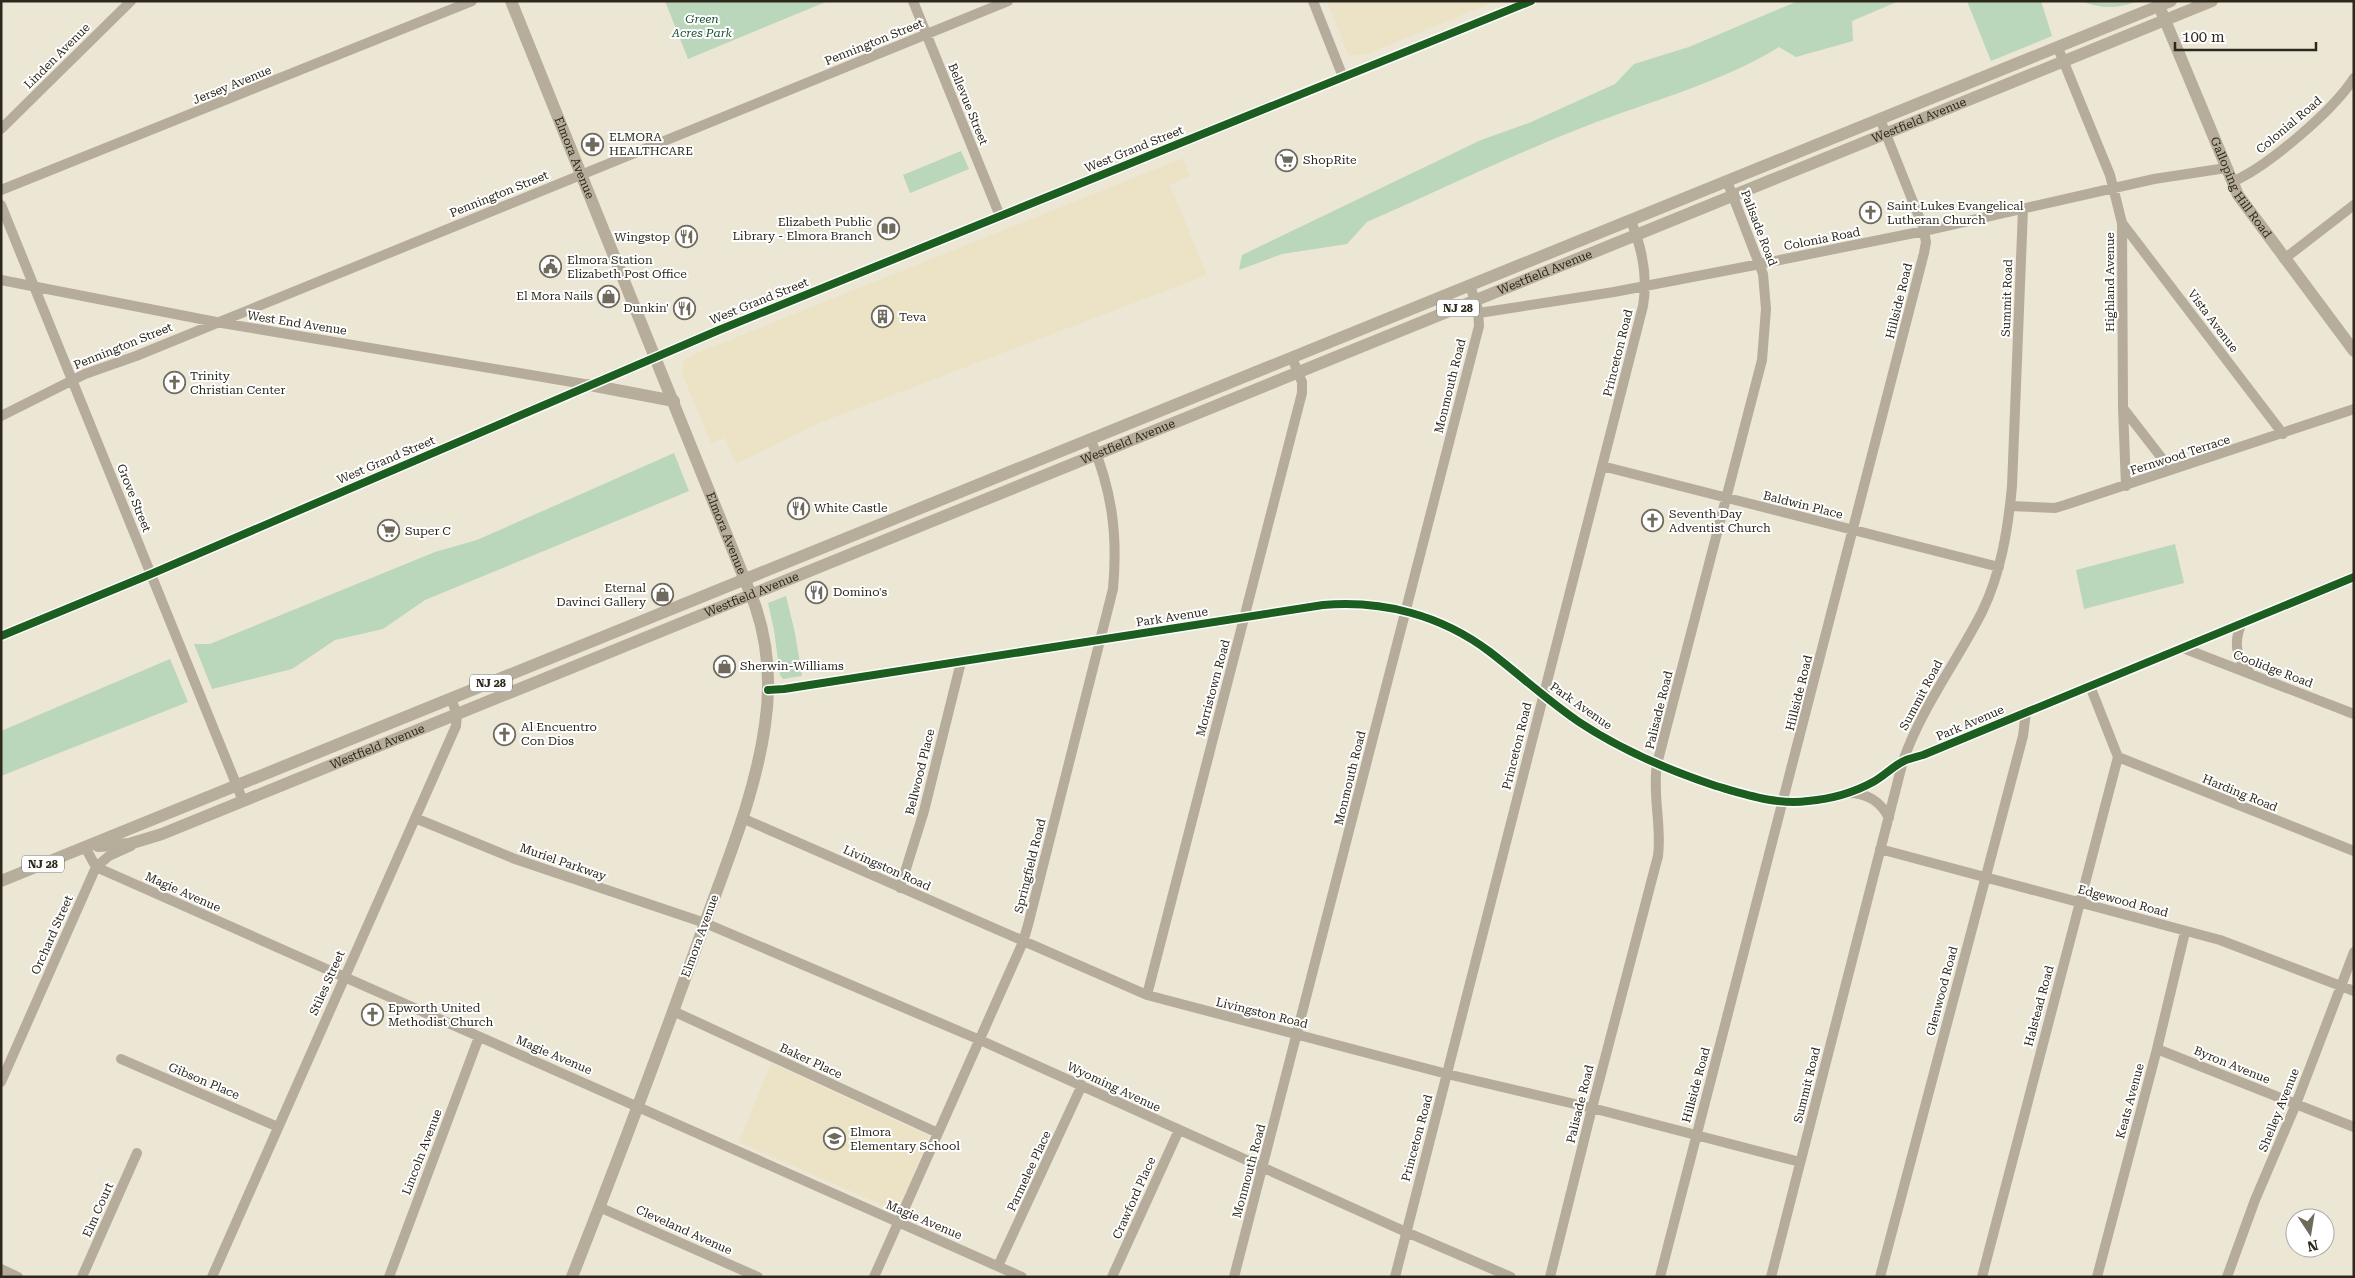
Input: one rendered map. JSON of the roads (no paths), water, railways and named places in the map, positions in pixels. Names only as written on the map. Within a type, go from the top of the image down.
[{"type":"main road","name":"Elmora Avenue","points":[[511,1],[674,400],[751,595],[763,634],[768,690],[761,751],[742,818],[639,1106],[572,1277]]},
{"type":"main road","name":"NJ 28","points":[[2165,20],[2212,1]]},
{"type":"main road","name":"Galloping Hill Road","points":[[2165,4],[2165,20],[2232,182],[2242,200],[2284,259],[2352,346]]},
{"type":"main road","name":"Westfield Avenue","points":[[1,881],[2165,4]]},
{"type":"main road","name":"Westfield Avenue","points":[[85,847],[129,844],[162,834],[1298,372],[1477,307],[1637,235],[2165,20]]},
{"type":"main road","points":[[590,385],[674,400]]},
{"type":"main road","points":[[917,510],[923,525]]},
{"type":"main road","points":[[576,649],[582,663]]},
{"type":"street","name":"Linden Avenue","points":[[1,129],[131,1]]},
{"type":"street","name":"Jersey Avenue","points":[[1,190],[472,1]]},
{"type":"street","name":"Bellevue Street","points":[[914,1],[1000,216]]},
{"type":"street","name":"Pennington Street","points":[[1,416],[72,380],[1008,1]]},
{"type":"street","points":[[1313,1],[1343,77]]},
{"type":"street","name":"West Grand Street","points":[[1,636],[151,574],[656,357],[1531,1]]},
{"type":"street","name":"Highland Avenue","points":[[2058,48],[2114,188],[2122,223],[2123,408],[2126,486]]},
{"type":"street","name":"Colonial Road","points":[[2232,182],[2256,168],[2317,120],[2337,100],[2354,78]]},
{"type":"street","name":"Hillside Road","points":[[1660,1277],[1695,1135],[1784,803],[1924,253],[1924,231],[1880,120]]},
{"type":"street","name":"Colonia Road","points":[[1477,307],[1645,286],[1924,231],[2168,176],[2226,168]]},
{"type":"street","name":"Palisade Road","points":[[1550,1277],[1658,856],[1661,836],[1656,782],[1658,764],[1763,349],[1766,300],[1760,264],[1727,182]]},
{"type":"street","name":"Grove Street","points":[[1,205],[243,801]]},
{"type":"street","points":[[2284,259],[2354,205]]},
{"type":"street","name":"Summit Road","points":[[1771,1277],[1903,761],[1913,732],[1982,611],[1999,566],[2010,506],[2024,209]]},
{"type":"street","name":"Princeton Road","points":[[1395,1277],[1643,306],[1645,286],[1642,251],[1631,221]]},
{"type":"street","name":"Vista Avenue","points":[[2122,223],[2283,434]]},
{"type":"street","name":"West End Avenue","points":[[1,280],[216,322],[590,385]]},
{"type":"street","name":"Monmouth Road","points":[[1234,1277],[1479,326],[1477,307],[1470,286]]},
{"type":"street","name":"Morristown Road","points":[[1147,995],[1302,393],[1303,386],[1292,358]]},
{"type":"street","points":[[2123,408],[2171,470]]},
{"type":"street","name":"Fernwood Terrace","points":[[2010,506],[2055,508],[2283,434],[2354,408]]},
{"type":"street","name":"Springfield Road","points":[[874,1277],[1023,942],[1114,589],[1116,555],[1110,499],[1091,440]]},
{"type":"street","name":"Baldwin Place","points":[[1602,466],[1853,531],[1999,566]]},
{"type":"street","name":"Park Avenue","points":[[768,690],[1323,605],[1372,605],[1406,611],[1450,626],[1470,638],[1543,695],[1592,730],[1658,764],[1740,793],[1784,803],[1825,799],[1846,794],[1874,781],[1903,761],[1923,755],[2354,577]]},
{"type":"street","points":[[2242,623],[2237,637],[2238,654],[2240,661],[2250,674]]},
{"type":"street","name":"Coolidge Road","points":[[2182,648],[2354,714]]},
{"type":"street","name":"Bellwood Place","points":[[900,888],[924,811],[960,662]]},
{"type":"street","points":[[2090,686],[2118,757]]},
{"type":"street","points":[[451,700],[457,714]]},
{"type":"street","name":"Glenwood Road","points":[[1880,1277],[1984,877],[2023,736],[2026,712]]},
{"type":"street","name":"Stiles Street","points":[[212,1277],[456,726],[457,714]]},
{"type":"street","name":"Harding Road","points":[[2118,757],[2354,851]]},
{"type":"street","name":"Halstead Road","points":[[1982,1277],[2118,757]]},
{"type":"street","points":[[1846,794],[1869,797],[1882,807],[1888,818]]},
{"type":"street","name":"Muriel Parkway","points":[[415,818],[515,859],[705,922]]},
{"type":"street","name":"Livingston Road","points":[[742,818],[1147,995],[1447,1074],[1592,1108],[1800,1162]]},
{"type":"street","points":[[85,847],[96,867],[109,856],[162,834]]},
{"type":"street","name":"Edgewood Road","points":[[1880,849],[2220,940],[2354,992]]},
{"type":"street","name":"Magie Avenue","points":[[96,867],[1022,1277]]},
{"type":"street","name":"Orchard Street","points":[[1,1082],[96,867]]},
{"type":"street","name":"Wyoming Avenue","points":[[705,922],[980,1040],[1406,1232],[1511,1277]]},
{"type":"street","name":"Keats Avenue","points":[[2097,1277],[2157,1049],[2185,932]]},
{"type":"street","name":"Shelley Avenue","points":[[2228,1277],[2255,1200],[2296,1104],[2354,952]]},
{"type":"street","name":"Baker Place","points":[[673,1011],[938,1133]]},
{"type":"street","name":"Lincoln Avenue","points":[[389,1277],[479,1037]]},
{"type":"street","name":"Byron Avenue","points":[[2157,1049],[2354,1127]]},
{"type":"street","name":"Gibson Place","points":[[121,1059],[278,1127]]},
{"type":"street","name":"Parmelee Place","points":[[998,1266],[1082,1085]]},
{"type":"street","name":"Crawford Place","points":[[1112,1277],[1179,1130]]},
{"type":"street","name":"Elm Court","points":[[82,1277],[137,1153]]},
{"type":"street","name":"Cleveland Avenue","points":[[600,1207],[758,1277]]},
{"type":"street","points":[[1,1268],[18,1277]]},
{"type":"place","name":"ELMORA HEALTHCARE","points":[[593,144]]},
{"type":"place","name":"ShopRite","points":[[1287,160]]},
{"type":"place","name":"Saint Lukes Evangelical Lutheran Church","points":[[1871,213]]},
{"type":"place","name":"Elizabeth Public Library - Elmora Branch","points":[[888,229]]},
{"type":"place","name":"Wingstop","points":[[686,237]]},
{"type":"place","name":"Elmora Station Elizabeth Post Office","points":[[551,267]]},
{"type":"place","name":"El Mora Nails","points":[[609,296]]},
{"type":"place","name":"Dunkin'","points":[[685,308]]},
{"type":"place","name":"Teva","points":[[883,317]]},
{"type":"place","name":"Trinity Christian Center","points":[[174,383]]},
{"type":"place","name":"White Castle","points":[[798,508]]},
{"type":"place","name":"Seventh Day Adventist Church","points":[[1653,521]]},
{"type":"place","name":"Super C","points":[[389,531]]},
{"type":"place","name":"Domino's","points":[[817,592]]},
{"type":"place","name":"Eternal Davinci Gallery","points":[[662,595]]},
{"type":"place","name":"Sherwin-Williams","points":[[724,666]]},
{"type":"place","name":"Al Encuentro Con Dios","points":[[505,734]]},
{"type":"place","name":"Epworth United Methodist Church","points":[[372,1015]]},
{"type":"place","name":"Elmora Elementary School","points":[[834,1139]]},
{"type":"park label","name":"Green Acres Park","points":[[702,26]]}]
